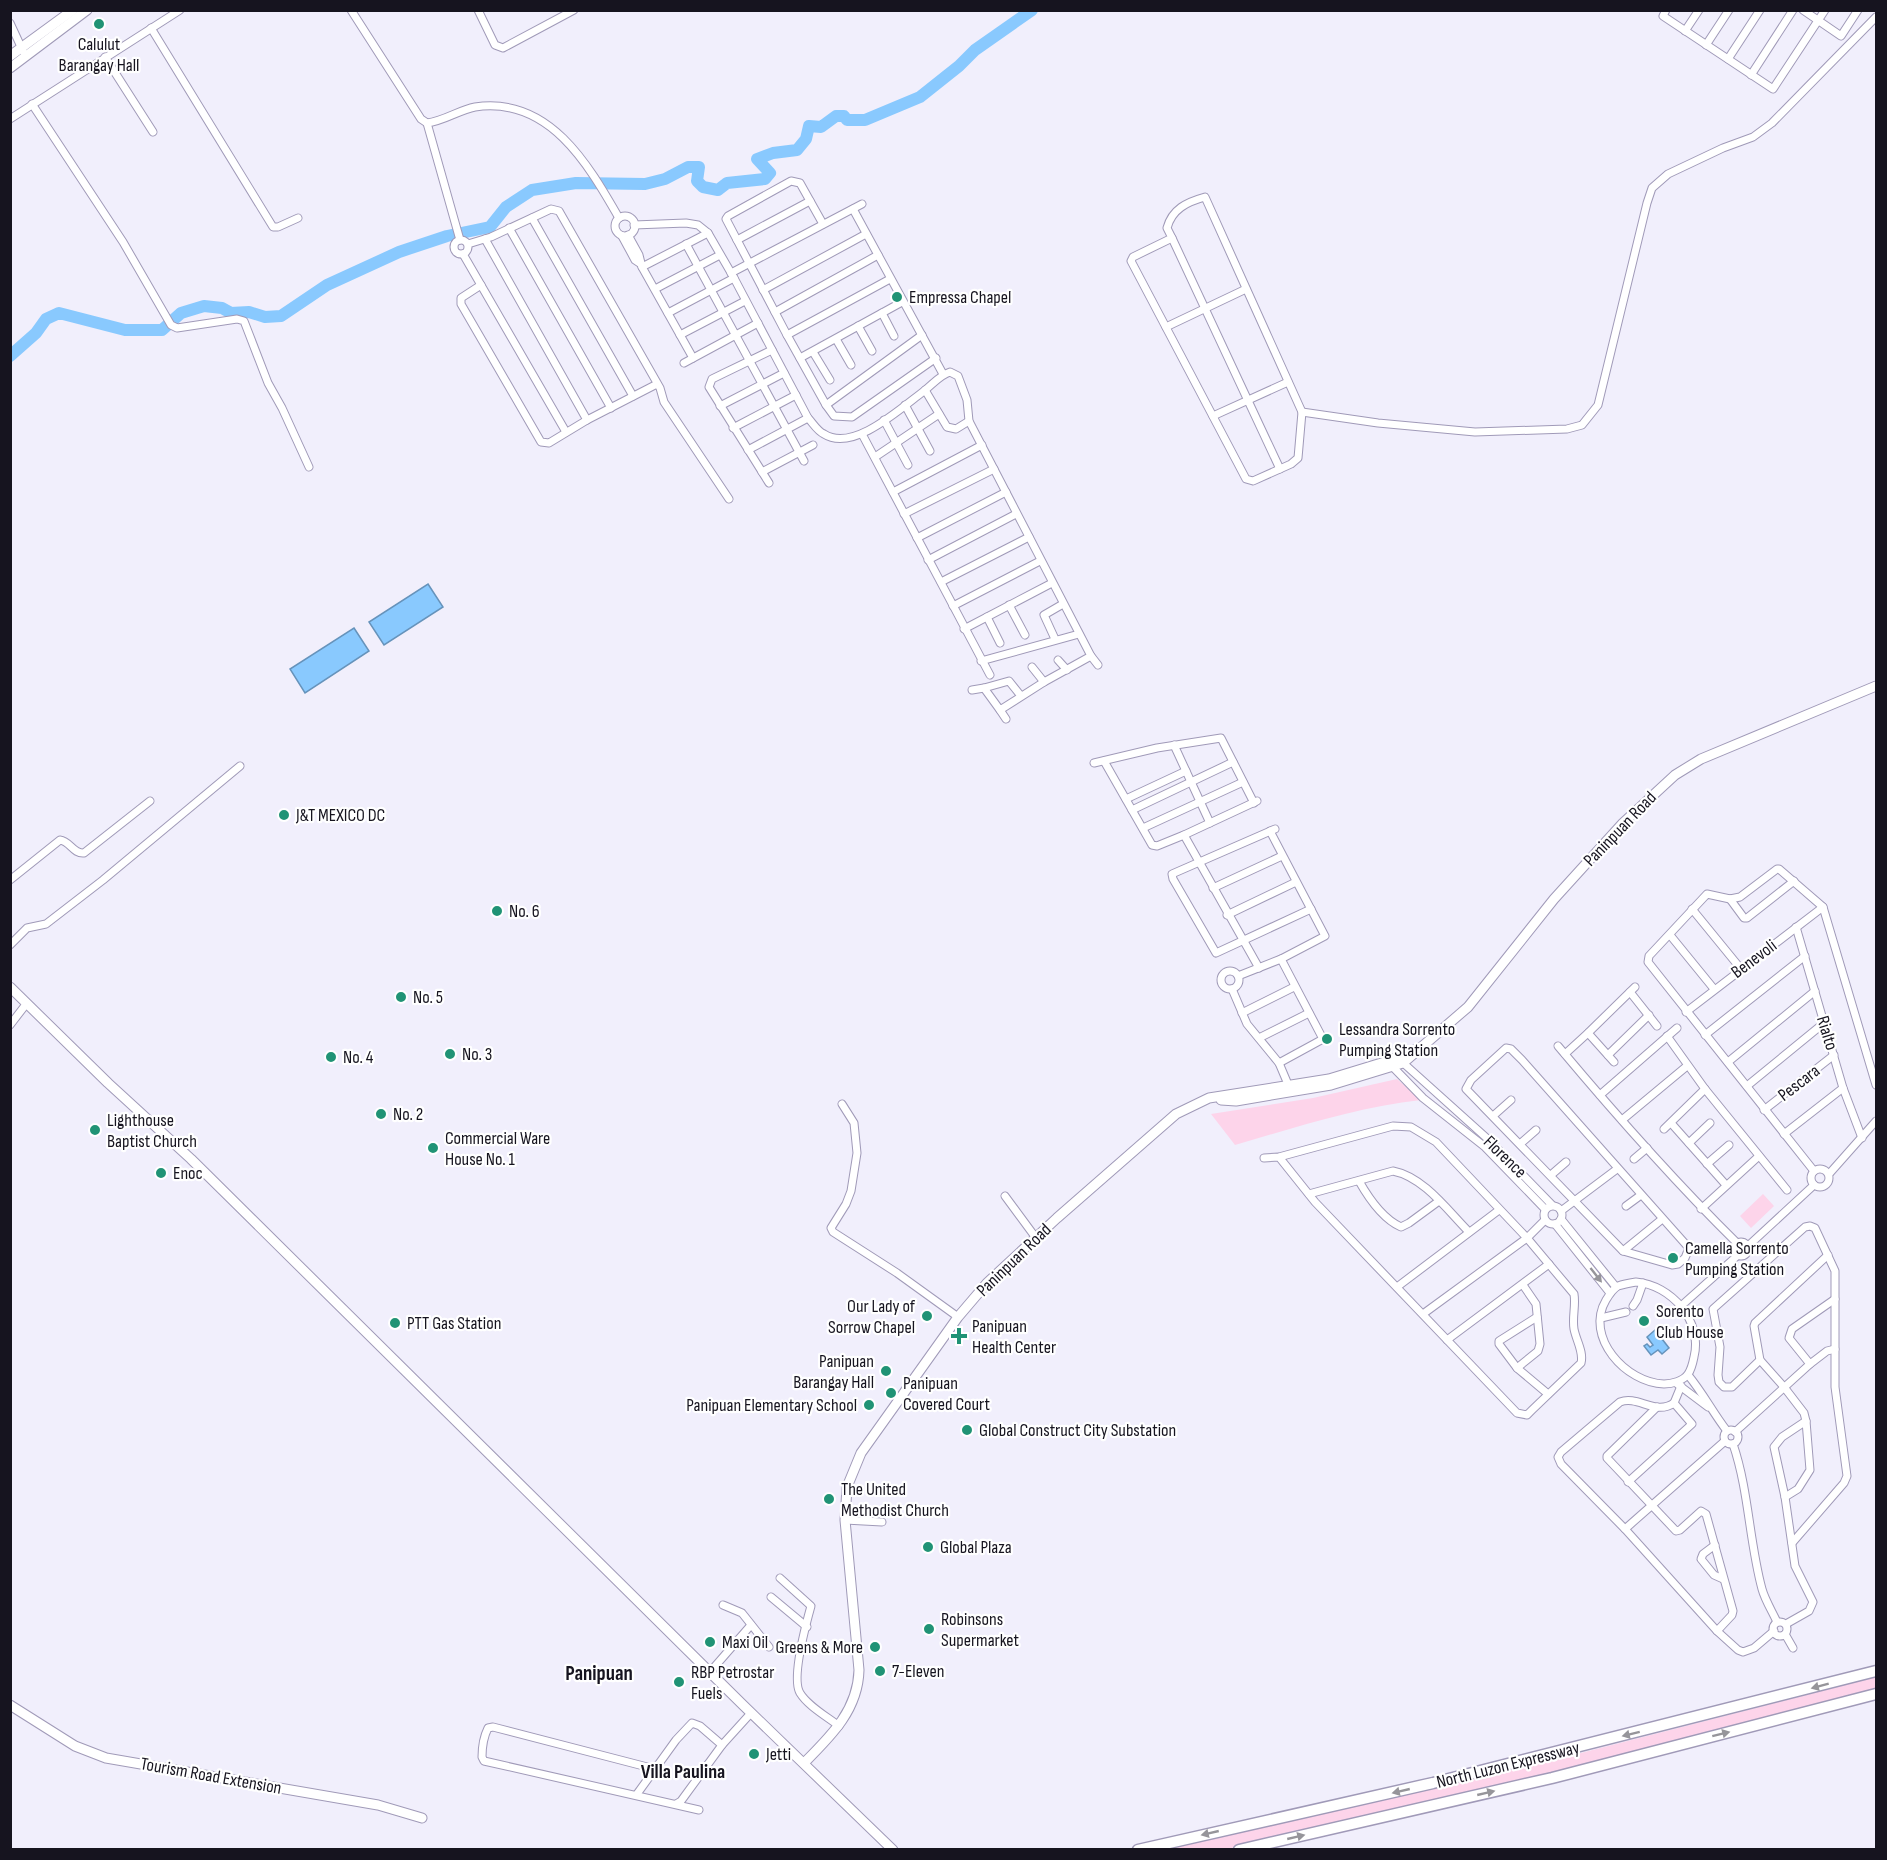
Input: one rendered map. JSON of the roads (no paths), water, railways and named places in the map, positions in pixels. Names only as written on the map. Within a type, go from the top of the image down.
[{"type":"highway","name":"North Luzon Expressway","points":[[1138,1850],[1434,1783],[1876,1671]]},
{"type":"highway","name":"North Luzon Expressway","points":[[1239,1850],[1552,1778],[1876,1694]]},
{"type":"main road","points":[[10,68],[23,52],[73,10]]},
{"type":"main road","points":[[10,56],[23,52],[87,10]]},
{"type":"main road","name":"Paninpuan Road","points":[[804,1763],[838,1726],[853,1701],[859,1677],[845,1520],[847,1487],[861,1453],[958,1317],[987,1283],[1176,1113],[1209,1098],[1290,1089],[1390,1064],[1419,1048],[1446,1028],[1468,1007],[1554,900],[1623,823],[1675,775],[1701,759],[1876,686]]},
{"type":"main road","points":[[10,987],[108,1083],[184,1151],[751,1713],[893,1850]]},
{"type":"main road","name":"Tourism Road Extension","points":[[10,1705],[75,1746],[106,1758],[378,1805],[422,1818]]},
{"type":"street","points":[[10,119],[180,10]]},
{"type":"street","points":[[351,10],[421,119],[427,123],[435,122],[473,108],[506,108],[522,112],[547,124],[560,134],[595,176],[619,218]]},
{"type":"street","points":[[478,10],[495,45],[503,48],[574,10]]},
{"type":"street","points":[[1666,10],[1663,16],[1773,89],[1825,10]]},
{"type":"street","points":[[1685,31],[1698,10]]},
{"type":"street","points":[[1706,45],[1729,10]]},
{"type":"street","points":[[1728,59],[1760,10]]},
{"type":"street","points":[[1751,75],[1793,10]]},
{"type":"street","points":[[1803,10],[1841,36],[1858,10]]},
{"type":"street","points":[[1302,412],[1378,423],[1475,432],[1567,429],[1582,425],[1598,405],[1652,188],[1675,170],[1753,137],[1772,123],[1876,17]]},
{"type":"street","points":[[10,23],[23,52]]},
{"type":"street","points":[[151,28],[273,227],[278,228],[298,218]]},
{"type":"street","points":[[105,57],[153,132]]},
{"type":"street","points":[[32,104],[123,242],[170,322],[177,328],[183,328],[222,320],[242,319],[268,383],[309,467]]},
{"type":"street","points":[[427,123],[459,238]]},
{"type":"street","points":[[823,224],[800,183],[791,181],[728,216],[727,222],[834,416],[852,417],[936,358]]},
{"type":"street","points":[[1172,238],[1134,257],[1131,261],[1246,479],[1253,481],[1280,469],[1298,458],[1302,412],[1205,197],[1176,210],[1167,228],[1172,238],[1206,308],[1280,469]]},
{"type":"street","points":[[737,240],[810,201]]},
{"type":"street","points":[[668,313],[711,290],[750,263],[862,204]]},
{"type":"street","points":[[468,244],[551,209],[559,211],[657,384],[664,402],[729,499]]},
{"type":"street","points":[[853,209],[902,302],[944,374]]},
{"type":"street","points":[[532,218],[633,396]]},
{"type":"street","points":[[619,218],[628,218],[634,225]]},
{"type":"street","points":[[619,218],[615,226],[617,232],[625,236],[635,260],[642,265],[693,358]]},
{"type":"street","points":[[634,225],[686,223],[698,225],[708,233],[733,275],[808,417],[821,433],[830,438],[843,439],[862,434],[905,405],[944,374],[950,372],[958,376],[967,400],[969,421],[1040,561],[1098,665]]},
{"type":"street","points":[[625,236],[633,231],[634,225]]},
{"type":"street","points":[[509,228],[611,408]]},
{"type":"street","points":[[642,265],[708,233]]},
{"type":"street","points":[[763,290],[866,234]]},
{"type":"street","points":[[459,238],[468,244],[468,249],[463,254]]},
{"type":"street","points":[[459,238],[454,247],[458,254],[463,254]]},
{"type":"street","points":[[484,238],[587,420]]},
{"type":"street","points":[[686,244],[804,461]]},
{"type":"street","points":[[463,254],[566,432]]},
{"type":"street","points":[[654,289],[720,255]]},
{"type":"street","points":[[775,312],[878,255]]},
{"type":"street","points":[[788,335],[890,279]]},
{"type":"street","points":[[481,285],[461,298],[461,304],[541,442],[549,443],[587,420],[657,384]]},
{"type":"street","points":[[1166,327],[1246,289]]},
{"type":"street","points":[[680,335],[745,300]]},
{"type":"street","points":[[800,358],[902,302]]},
{"type":"street","points":[[882,313],[894,336]]},
{"type":"street","points":[[684,363],[758,323]]},
{"type":"street","points":[[858,326],[872,351]]},
{"type":"street","points":[[826,405],[922,335]]},
{"type":"street","points":[[836,339],[851,365]]},
{"type":"street","points":[[769,483],[733,428],[709,387],[709,382],[772,350]]},
{"type":"street","points":[[813,352],[830,380]]},
{"type":"street","points":[[720,406],[784,373]]},
{"type":"street","points":[[1213,416],[1288,382]]},
{"type":"street","points":[[925,390],[947,427],[956,429],[969,421]]},
{"type":"street","points":[[733,428],[796,395]]},
{"type":"street","points":[[905,405],[930,452]]},
{"type":"street","points":[[875,457],[939,414]]},
{"type":"street","points":[[748,450],[808,417]]},
{"type":"street","points":[[884,420],[909,465]]},
{"type":"street","points":[[862,434],[990,675]]},
{"type":"street","points":[[762,472],[813,445]]},
{"type":"street","points":[[893,492],[982,445]]},
{"type":"street","points":[[904,514],[994,468]]},
{"type":"street","points":[[916,538],[1006,492]]},
{"type":"street","points":[[928,560],[1016,514]]},
{"type":"street","points":[[941,582],[1029,537]]},
{"type":"street","points":[[953,606],[1040,561]]},
{"type":"street","points":[[964,629],[1052,583]]},
{"type":"street","points":[[1055,639],[1044,615],[1063,604]]},
{"type":"street","points":[[1009,605],[1025,635]]},
{"type":"street","points":[[987,618],[1000,643]]},
{"type":"street","points":[[981,661],[1079,634]]},
{"type":"street","points":[[1000,710],[1091,656]]},
{"type":"street","points":[[1058,660],[1067,670]]},
{"type":"street","points":[[1032,667],[1044,682]]},
{"type":"street","points":[[972,690],[1009,681],[1021,696]]},
{"type":"street","points":[[984,688],[1006,719]]},
{"type":"street","points":[[1094,763],[1174,745],[1225,737],[1233,762],[1255,802],[1154,847],[1104,761]]},
{"type":"street","points":[[1174,745],[1210,823]]},
{"type":"street","points":[[1132,810],[1233,762]]},
{"type":"street","points":[[10,945],[27,928],[46,924],[103,880],[240,766]]},
{"type":"street","points":[[1126,799],[1186,771]]},
{"type":"street","points":[[1143,828],[1244,782]]},
{"type":"street","points":[[10,880],[60,840],[64,840],[77,852],[84,853],[150,801]]},
{"type":"street","points":[[1238,976],[1281,959],[1324,936],[1311,909],[1282,856],[1272,830],[1172,874],[1213,951],[1218,952],[1311,909]]},
{"type":"street","points":[[1184,835],[1227,915],[1259,968]]},
{"type":"street","points":[[1213,888],[1282,856]]},
{"type":"street","points":[[1814,1171],[1686,1012],[1647,959],[1707,894],[1730,899],[1740,897],[1777,869],[1822,907],[1876,1085]]},
{"type":"street","points":[[1730,899],[1744,918],[1747,918],[1794,881]]},
{"type":"street","points":[[1227,915],[1296,882]]},
{"type":"street","name":"Benevoli","points":[[1686,1012],[1822,907]]},
{"type":"street","points":[[1692,909],[1741,969]]},
{"type":"street","name":"Rialto","points":[[1796,927],[1843,1088],[1862,1138]]},
{"type":"street","points":[[1670,935],[1714,989]]},
{"type":"street","points":[[1705,1035],[1804,956]]},
{"type":"street","points":[[1279,1063],[1322,1041],[1281,959]]},
{"type":"street","points":[[1233,972],[1238,976],[1239,984],[1232,989],[1222,984],[1224,974],[1233,972]]},
{"type":"street","points":[[1242,1012],[1294,987]]},
{"type":"street","points":[[1232,989],[1250,1029],[1279,1063],[1290,1089]]},
{"type":"street","points":[[1565,1054],[1632,990],[1657,1026]]},
{"type":"street","points":[[1728,1062],[1815,991]]},
{"type":"street","points":[[10,1025],[27,1003]]},
{"type":"street","points":[[1259,1038],[1309,1013]]},
{"type":"street","points":[[1608,1055],[1649,1016]]},
{"type":"street","points":[[1747,1086],[1824,1023]]},
{"type":"street","points":[[1599,1095],[1677,1028]]},
{"type":"street","points":[[1588,1033],[1614,1062]]},
{"type":"street","points":[[1666,1036],[1705,1089],[1787,1190]]},
{"type":"street","points":[[1558,1046],[1701,1209],[1737,1243]]},
{"type":"street","points":[[1506,1048],[1511,1049],[1661,1220],[1689,1248],[1688,1254],[1681,1262],[1672,1265],[1623,1251],[1520,1144],[1466,1089],[1467,1085],[1506,1048]]},
{"type":"street","name":"Pescara","points":[[1764,1110],[1834,1056]]},
{"type":"street","name":"Florence","points":[[1400,1060],[1498,1150],[1549,1207]]},
{"type":"street","name":"Florence","points":[[1390,1064],[1423,1098],[1485,1147],[1549,1207]]},
{"type":"street","points":[[1622,1120],[1687,1066]]},
{"type":"street","points":[[1411,1086],[1419,1078]]},
{"type":"street","points":[[1784,1134],[1843,1088]]},
{"type":"street","points":[[1664,1129],[1705,1089]]},
{"type":"street","points":[[1493,1116],[1511,1100]]},
{"type":"street","points":[[842,1104],[854,1123],[857,1153],[851,1191],[831,1228],[833,1232],[897,1273],[958,1317]]},
{"type":"street","points":[[1449,1117],[1455,1110]]},
{"type":"street","points":[[1814,1171],[1811,1178],[1814,1185],[1820,1187],[1827,1184],[1829,1174],[1876,1121]]},
{"type":"street","points":[[1671,1122],[1726,1185]]},
{"type":"street","points":[[1689,1143],[1710,1123]]},
{"type":"street","points":[[1264,1158],[1279,1157],[1393,1126],[1411,1127],[1436,1142],[1527,1238],[1574,1294],[1576,1303],[1573,1327],[1582,1358],[1581,1363],[1527,1415],[1517,1413],[1309,1194],[1279,1157]]},
{"type":"street","points":[[1520,1144],[1536,1130]]},
{"type":"street","points":[[1707,1164],[1729,1145]]},
{"type":"street","points":[[1634,1159],[1647,1148]]},
{"type":"street","points":[[1701,1209],[1759,1155]]},
{"type":"street","points":[[1551,1175],[1566,1162]]},
{"type":"street","points":[[1616,1287],[1559,1218],[1549,1207],[1543,1214],[1549,1224],[1559,1218],[1576,1201],[1617,1169]]},
{"type":"street","points":[[1814,1171],[1822,1169],[1829,1174]]},
{"type":"street","points":[[1309,1194],[1393,1171],[1401,1172],[1439,1201],[1468,1232]]},
{"type":"street","points":[[1359,1180],[1370,1199],[1401,1227],[1439,1201]]},
{"type":"street","points":[[1680,1306],[1737,1256],[1745,1255],[1748,1246],[1814,1185]]},
{"type":"street","points":[[1626,1206],[1641,1195]]},
{"type":"street","points":[[1005,1196],[1036,1238]]},
{"type":"street","points":[[1397,1287],[1500,1210]]},
{"type":"street","points":[[1559,1218],[1610,1293]]},
{"type":"street","points":[[1423,1314],[1527,1238],[1545,1220]]},
{"type":"street","points":[[1623,1251],[1661,1220]]},
{"type":"street","points":[[1760,1360],[1731,1387],[1724,1387],[1719,1382],[1720,1347],[1713,1309],[1805,1227],[1810,1226],[1815,1228],[1835,1271],[1835,1387],[1847,1479],[1792,1543]]},
{"type":"street","points":[[1737,1243],[1744,1242],[1748,1246]]},
{"type":"street","points":[[1737,1243],[1734,1249],[1737,1256]]},
{"type":"street","points":[[1785,1497],[1798,1489],[1810,1470],[1806,1421],[1803,1413],[1784,1387],[1760,1360],[1755,1323],[1828,1255]]},
{"type":"street","points":[[1447,1340],[1549,1264]]},
{"type":"street","points":[[1777,1622],[1773,1627],[1774,1631],[1754,1648],[1743,1652],[1738,1650],[1717,1631],[1625,1529],[1566,1471],[1558,1457],[1620,1402],[1627,1399],[1647,1407],[1670,1406],[1674,1403],[1679,1384],[1688,1375],[1693,1362],[1696,1343],[1690,1320],[1680,1306],[1658,1288],[1643,1283],[1636,1282],[1616,1287],[1604,1304],[1601,1318],[1602,1334],[1609,1351],[1623,1368],[1643,1380],[1652,1383],[1679,1384],[1709,1408],[1727,1431],[1735,1432],[1810,1364],[1827,1351],[1834,1349]]},
{"type":"street","points":[[1633,1306],[1643,1283]]},
{"type":"street","points":[[1517,1368],[1538,1351],[1540,1337],[1536,1304],[1523,1285]]},
{"type":"street","points":[[1810,1364],[1789,1338],[1789,1334],[1792,1329],[1834,1299]]},
{"type":"street","points":[[1601,1318],[1626,1311]]},
{"type":"street","points":[[1537,1317],[1499,1341],[1501,1348],[1517,1368],[1548,1394]]},
{"type":"street","points":[[1688,1375],[1703,1393],[1709,1408]]},
{"type":"street","points":[[1628,1482],[1692,1424],[1674,1403]]},
{"type":"street","points":[[1657,1407],[1607,1456],[1628,1482],[1678,1531],[1701,1511],[1705,1512],[1732,1615],[1717,1631]]},
{"type":"street","points":[[1777,1622],[1786,1624],[1807,1613],[1813,1605],[1797,1572],[1774,1445],[1806,1421]]},
{"type":"street","points":[[1727,1431],[1724,1435],[1742,1474],[1752,1546],[1763,1591],[1777,1622]]},
{"type":"street","points":[[1625,1529],[1729,1443],[1737,1439],[1735,1432]]},
{"type":"street","points":[[845,1520],[882,1522]]},
{"type":"street","points":[[1715,1545],[1702,1554],[1701,1559],[1714,1575],[1723,1579]]},
{"type":"street","points":[[780,1578],[811,1606],[799,1656],[797,1687],[806,1701],[838,1726]]},
{"type":"street","points":[[771,1597],[807,1627]]},
{"type":"street","points":[[723,1605],[738,1610],[769,1647]]},
{"type":"street","points":[[1774,1631],[1780,1636],[1785,1634],[1788,1629],[1786,1624]]},
{"type":"street","points":[[710,1672],[751,1625]]},
{"type":"street","points":[[1785,1634],[1793,1648]]},
{"type":"street","points":[[676,1804],[681,1801],[722,1745],[751,1713]]},
{"type":"street","points":[[637,1794],[692,1723],[700,1726],[722,1745]]},
{"type":"street","points":[[655,1769],[493,1727],[488,1728],[486,1732],[482,1753],[484,1761],[637,1794],[699,1810]]},
{"type":"water","points":[[428,584],[443,607],[384,645],[369,622]]},
{"type":"water","points":[[354,628],[369,651],[305,693],[290,669]]},
{"type":"water","points":[[1655,1330],[1669,1348],[1662,1354],[1658,1350],[1651,1355],[1644,1346],[1653,1345],[1647,1337]]},
{"type":"waterway","points":[[10,356],[36,333],[46,319],[59,313],[125,330],[162,330],[181,313],[204,306],[222,308],[231,313],[249,312],[265,317],[281,316],[327,285],[399,252],[447,236],[490,227],[506,207],[532,190],[576,183],[645,184],[665,179],[688,167],[699,167],[697,181],[703,187],[718,190],[727,183],[765,179],[770,173],[757,159],[773,153],[797,150],[806,139],[809,126],[821,127],[836,116],[844,116],[847,120],[865,120],[920,97],[975,50],[1032,10]]},
{"type":"place","name":"Calulut Barangay Hall","points":[[99,24]]},
{"type":"place","name":"Empressa Chapel","points":[[897,297]]},
{"type":"place","name":"J&T MEXICO DC","points":[[284,815]]},
{"type":"place","name":"No. 6","points":[[497,911]]},
{"type":"place","name":"No. 5","points":[[401,997]]},
{"type":"place","name":"Lessandra Sorrento Pumping Station","points":[[1327,1039]]},
{"type":"place","name":"No. 3","points":[[450,1054]]},
{"type":"place","name":"No. 4","points":[[331,1057]]},
{"type":"place","name":"No. 2","points":[[381,1114]]},
{"type":"place","name":"Lighthouse Baptist Church","points":[[95,1130]]},
{"type":"place","name":"Commercial Ware House No. 1","points":[[433,1148]]},
{"type":"place","name":"Enoc","points":[[161,1173]]},
{"type":"place","name":"Camella Sorrento Pumping Station","points":[[1673,1258]]},
{"type":"place","name":"Our Lady of Sorrow Chapel","points":[[927,1316]]},
{"type":"place","name":"Sorento Club House","points":[[1644,1321]]},
{"type":"place","name":"PTT Gas Station","points":[[395,1323]]},
{"type":"place","name":"Panipuan Health Center","points":[[959,1336]]},
{"type":"place","name":"Panipuan Barangay Hall","points":[[886,1371]]},
{"type":"place","name":"Panipuan Covered Court","points":[[891,1393]]},
{"type":"place","name":"Panipuan Elementary School","points":[[869,1405]]},
{"type":"place","name":"Global Construct City Substation","points":[[967,1430]]},
{"type":"place","name":"The United Methodist Church","points":[[829,1499]]},
{"type":"place","name":"Global Plaza","points":[[928,1547]]},
{"type":"place","name":"Robinsons Supermarket","points":[[929,1629]]},
{"type":"place","name":"Maxi Oil","points":[[710,1642]]},
{"type":"place","name":"Greens & More","points":[[875,1647]]},
{"type":"place","name":"7-Eleven","points":[[880,1671]]},
{"type":"place","name":"RBP Petrostar Fuels","points":[[679,1682]]},
{"type":"place","name":"Jetti","points":[[754,1754]]},
{"type":"district","name":"Panipuan","points":[[599,1673]]},
{"type":"district","name":"Villa Paulina","points":[[683,1772]]}]
